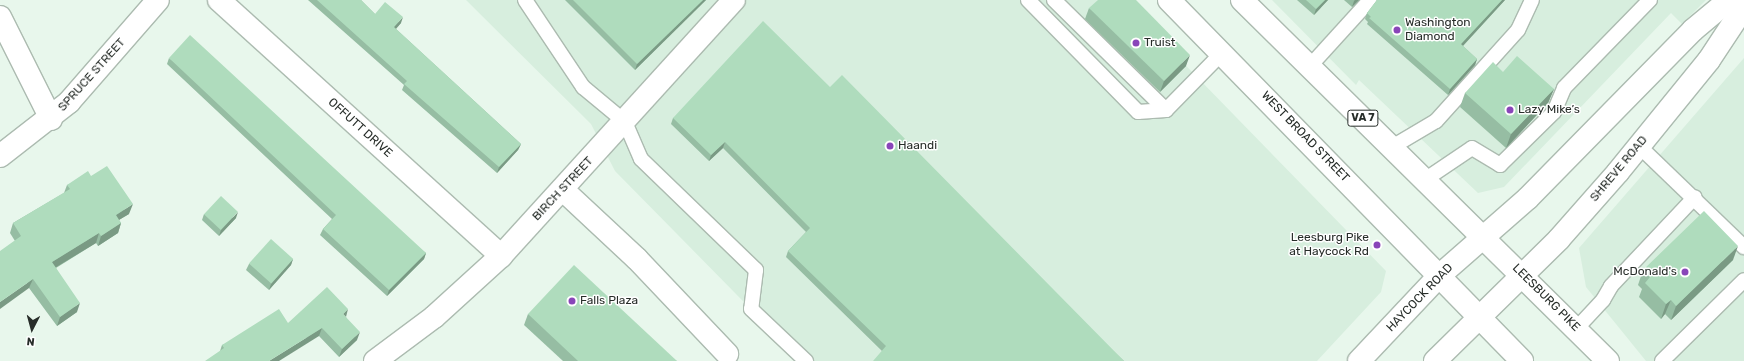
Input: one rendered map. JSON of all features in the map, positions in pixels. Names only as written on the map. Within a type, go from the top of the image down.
[{"type":"main road","name":"SPRUCE STREET","points":[[0,156],[51,119],[100,68],[158,0]]},
{"type":"main road","name":"OFFUTT DRIVE","points":[[219,0],[501,256]]},
{"type":"main road","name":"BIRCH STREET","points":[[375,361],[434,317],[501,256],[563,190],[734,0]]},
{"type":"main road","name":"WEST BROAD STREET","points":[[1169,0],[1439,276]]},
{"type":"main road","name":"VA 7","points":[[1242,0],[1483,236]]},
{"type":"main road","points":[[1483,236],[1528,198],[1693,30],[1730,0]]},
{"type":"main road","name":"SHREVE ROAD","points":[[1478,317],[1559,239],[1639,146],[1709,60],[1744,7]]},
{"type":"main road","points":[[0,16],[51,119]]},
{"type":"main road","points":[[563,190],[637,259],[727,354]]},
{"type":"main road","name":"LEESBURG PIKE","points":[[1483,236],[1608,361]]},
{"type":"main road","name":"HAYCOCK ROAD","points":[[1359,361],[1439,276],[1483,236]]},
{"type":"main road","points":[[1439,276],[1522,361]]},
{"type":"main road","points":[[1435,361],[1478,317]]},
{"type":"lane","points":[[525,0],[583,86],[624,122],[641,159],[756,270],[751,309],[806,361]]},
{"type":"lane","points":[[1028,0],[1138,112],[1166,110],[1222,53]]},
{"type":"lane","points":[[1054,0],[1166,110]]},
{"type":"lane","points":[[1310,66],[1370,0]]},
{"type":"lane","points":[[1392,147],[1436,122],[1518,30],[1532,0]]},
{"type":"lane","points":[[1426,179],[1472,148],[1500,165],[1554,112],[1564,88],[1650,0]]},
{"type":"lane","points":[[1639,146],[1695,197],[1744,247]]},
{"type":"lane","points":[[1576,329],[1603,300],[1611,286],[1695,197]]},
{"type":"lane","points":[[1662,361],[1744,280]]},
{"type":"shaded area","points":[[466,0],[1122,0],[1386,271],[1381,292],[1317,361],[802,361],[615,171],[591,124]]},
{"type":"shaded area","points":[[1272,0],[1706,0],[1682,24],[1671,13],[1504,187],[1478,193],[1359,80],[1356,85]]},
{"type":"shaded area","points":[[1744,58],[1744,361],[1646,361],[1586,287],[1579,248]]},
{"type":"building","points":[[317,0],[361,0],[375,14],[385,2],[403,17],[394,27],[521,144],[499,167],[404,84],[407,81]]},
{"type":"building","points":[[573,0],[703,0],[637,64]]},
{"type":"building","name":"Truist","points":[[1098,0],[1136,0],[1190,55],[1164,81],[1089,8]]},
{"type":"building","points":[[1306,0],[1325,0],[1316,9]]},
{"type":"building","points":[[1377,0],[1502,0],[1461,44],[1477,59],[1450,89],[1369,18],[1371,17],[1367,13]]},
{"type":"building","points":[[763,21],[830,87],[842,75],[1124,361],[873,361],[886,346],[788,251],[810,228],[725,142],[711,155],[673,118]]},
{"type":"building","points":[[190,35],[426,253],[389,290],[323,229],[336,215],[169,58]]},
{"type":"building","points":[[1517,56],[1554,89],[1511,134],[1465,93],[1493,62],[1503,72]]},
{"type":"building","points":[[107,166],[133,204],[116,215],[121,223],[101,236],[99,233],[52,262],[80,303],[60,317],[33,279],[0,302],[0,251],[21,236],[13,223],[70,189],[67,185],[88,171],[91,176]]},
{"type":"building","points":[[221,196],[238,212],[221,230],[204,214]]},
{"type":"building","name":"McDonald's","points":[[1704,211],[1738,246],[1676,306],[1671,300],[1666,304],[1645,283],[1650,277],[1643,270]]},
{"type":"building","points":[[271,239],[293,259],[271,284],[249,264]]},
{"type":"building","name":"Falls Plaza","points":[[574,265],[677,361],[578,361],[528,314]]},
{"type":"building","points":[[327,287],[348,309],[343,314],[360,332],[342,349],[322,328],[269,361],[205,361],[224,348],[222,345],[279,309],[288,323]]},
{"type":"place","name":"Washington Diamond","points":[[1397,30]]},
{"type":"place","name":"Truist","points":[[1136,43]]},
{"type":"place","name":"Lazy Mike’s","points":[[1510,110]]},
{"type":"place","name":"Haandi","points":[[890,146]]},
{"type":"place","name":"Leesburg Pike at Haycock Rd","points":[[1377,245]]},
{"type":"place","name":"McDonald's","points":[[1685,272]]},
{"type":"place","name":"Falls Plaza","points":[[572,301]]}]
